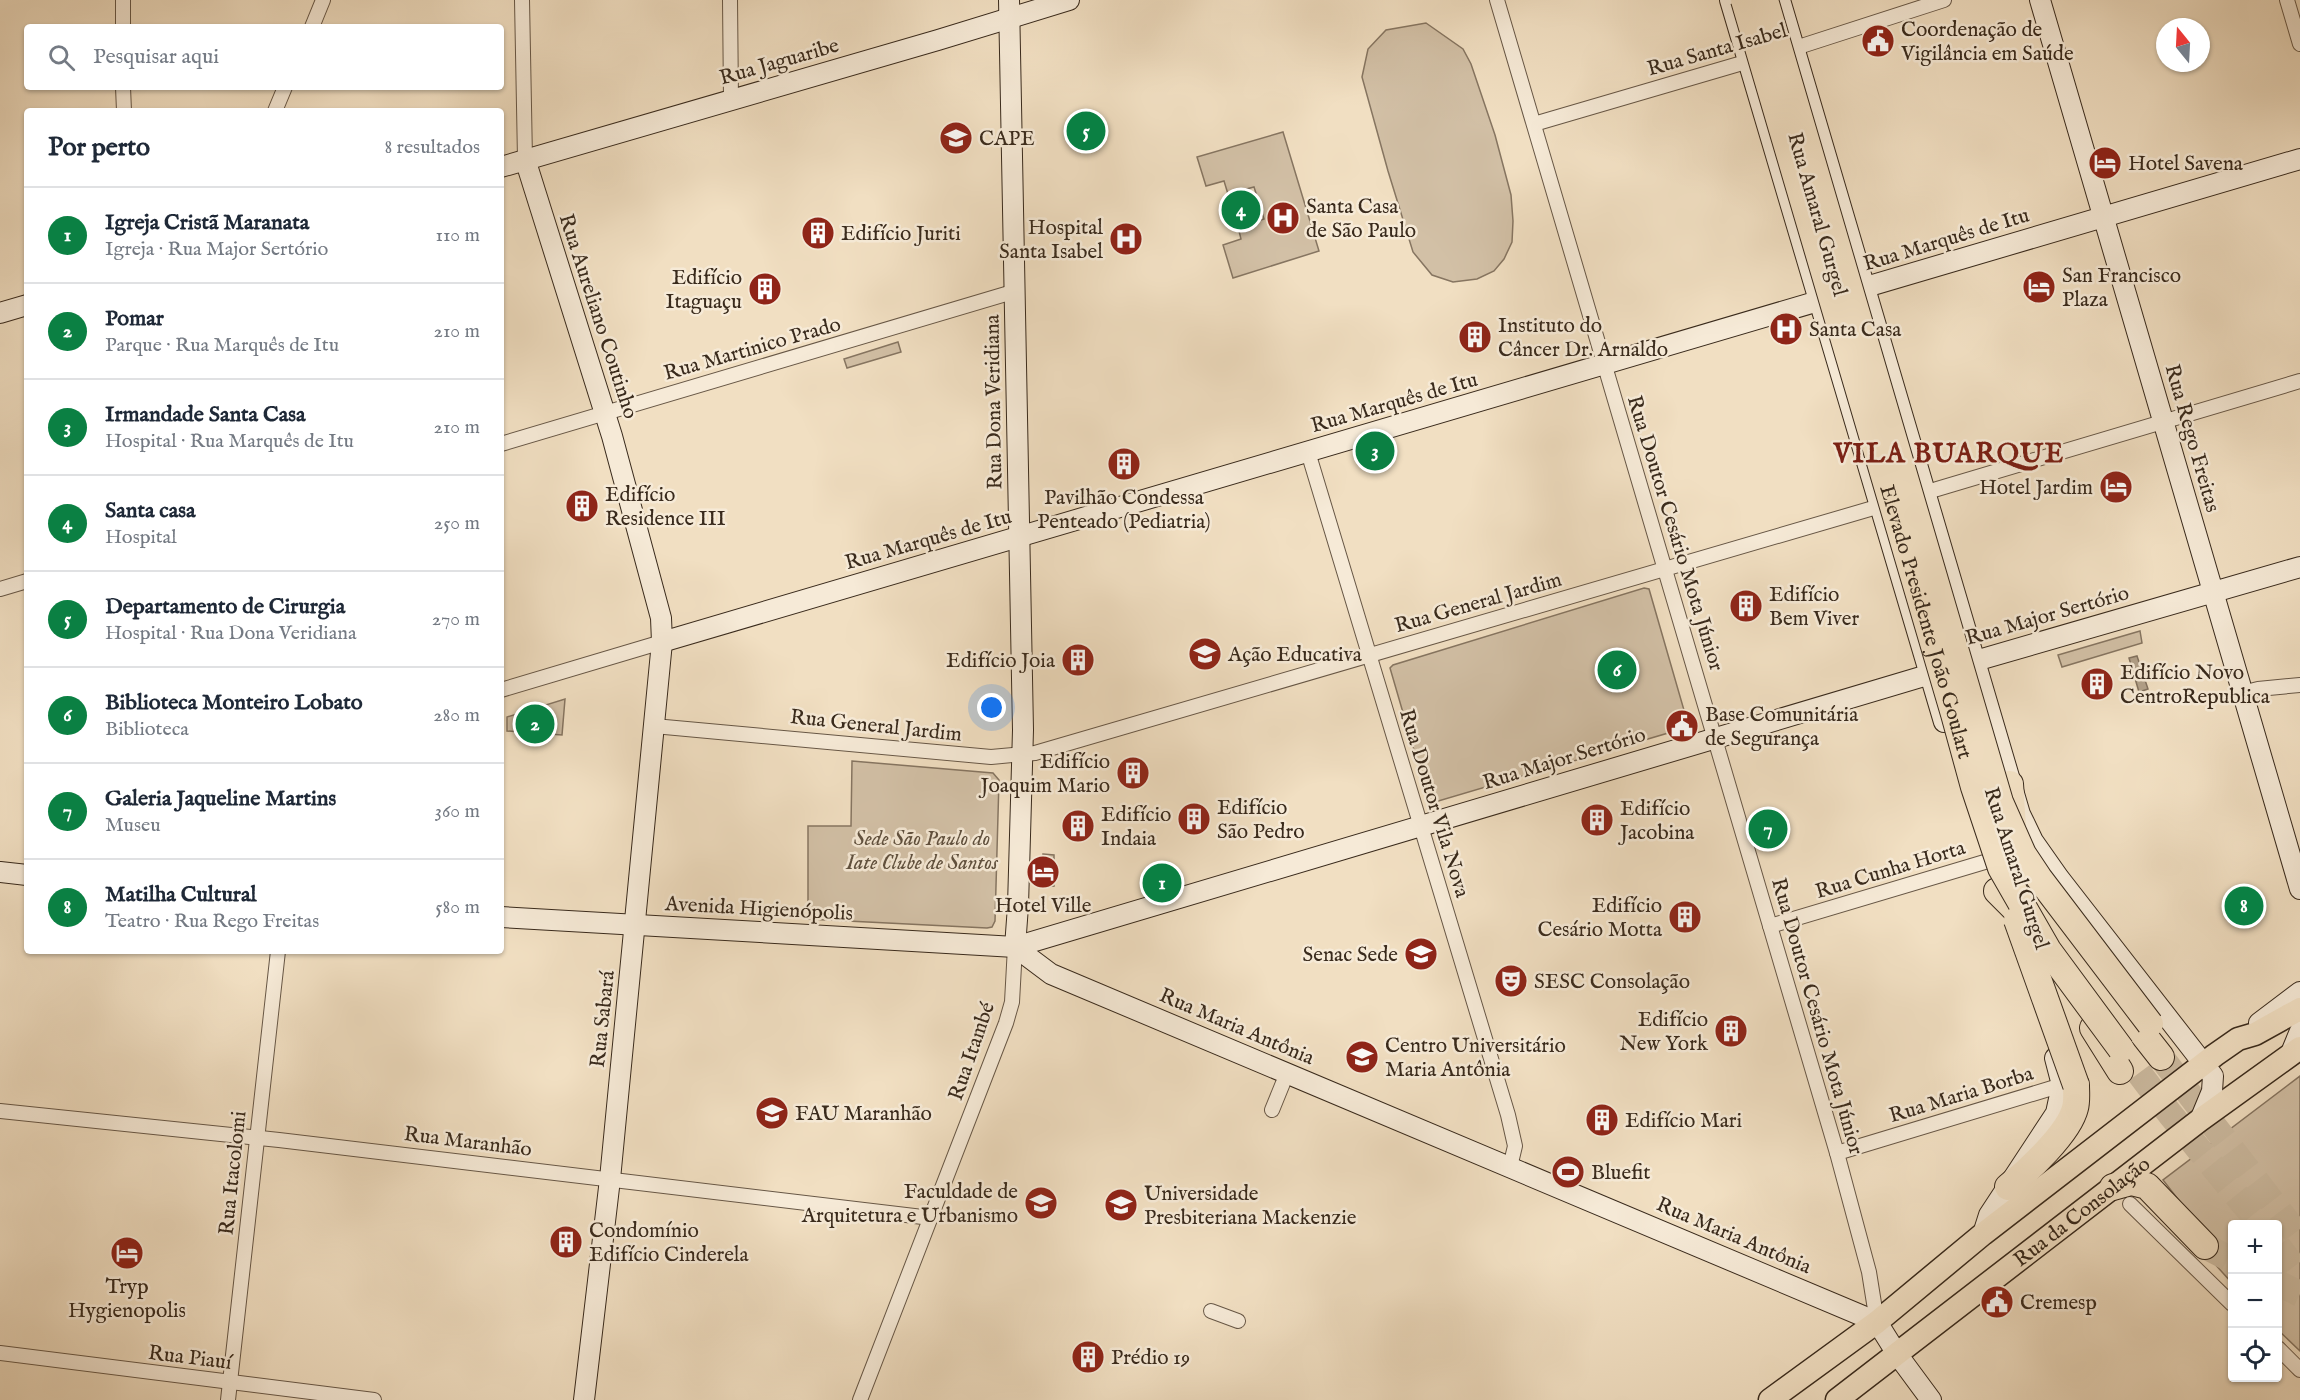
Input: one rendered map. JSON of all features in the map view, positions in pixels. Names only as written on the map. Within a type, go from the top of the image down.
[{"type":"highway","name":"Elevado Presidente João Goulart","points":[[1744,0],[1954,714],[1995,873],[2126,1064]]},
{"type":"highway","name":"Elevado Presidente João Goulart","points":[[1765,0],[2000,802],[2023,854],[2150,1024],[2165,1053],[2061,930],[2026,868],[2013,824],[2010,784]]},
{"type":"highway","points":[[1995,873],[2014,913],[2075,1109],[2055,1142],[2026,1173],[2008,1187]]},
{"type":"highway","points":[[2122,1195],[2131,1182],[2147,1186],[2205,1246]]},
{"type":"main road","name":"Rua da Consolação","points":[[1770,1400],[1877,1322],[1983,1234],[2204,1064],[2238,1039],[2255,1034],[2300,1009]]},
{"type":"main road","name":"Rua da Consolação","points":[[1836,1400],[1897,1354],[2122,1195],[2200,1120],[2295,1051]]},
{"type":"street","points":[[123,0],[123,24]]},
{"type":"street","points":[[313,24],[323,0]]},
{"type":"street","name":"Rua Aureliano Coutinho","points":[[522,0],[525,159],[605,413],[661,618],[662,642]]},
{"type":"street","points":[[730,0],[731,99]]},
{"type":"street","name":"Rua Jaguaribe","points":[[504,166],[731,99],[1010,9],[1069,0]]},
{"type":"street","name":"Rua Doutor Cesário Mota Júnior","points":[[1497,0],[1837,1153],[1869,1272],[1877,1322]]},
{"type":"street","name":"Rua Amaral Gurgel","points":[[1730,0],[1929,675],[1995,873]]},
{"type":"street","name":"Rua Amaral Gurgel","points":[[1780,0],[2019,814],[2033,841],[2059,878],[2213,1076],[2212,1091],[2200,1120]]},
{"type":"street","name":"Rua Santa Isabel","points":[[1534,124],[1748,62],[1944,0]]},
{"type":"street","name":"Rua Rego Freitas","points":[[2040,0],[2300,890]]},
{"type":"street","points":[[2287,0],[2297,24],[2300,44]]},
{"type":"street","name":"Rua Dona Veridiana","points":[[1010,9],[1022,755],[1015,947]]},
{"type":"street","points":[[123,90],[124,108]]},
{"type":"street","points":[[276,108],[284,90]]},
{"type":"street","name":"Rua Marquês de Itu","points":[[504,689],[2300,159]]},
{"type":"street","name":"Rua Martinico Prado","points":[[504,443],[1016,291]]},
{"type":"street","points":[[0,313],[24,306]]},
{"type":"street","name":"Rua General Jardim","points":[[654,726],[991,757],[1022,755],[1368,656],[2300,381]]},
{"type":"street","name":"Rua Doutor Vila Nova","points":[[1308,452],[1508,1115],[1515,1146],[1510,1167]]},
{"type":"street","name":"Rua Major Sertório","points":[[1015,947],[1973,661],[2300,567]]},
{"type":"street","points":[[0,589],[24,582]]},
{"type":"street","name":"Rua Sabará","points":[[584,1400],[610,1179],[662,642]]},
{"type":"street","points":[[2242,693],[2300,685]]},
{"type":"street","points":[[0,872],[24,875]]},
{"type":"street","name":"Rua Cunha Horta","points":[[1770,927],[1995,873]]},
{"type":"street","name":"Avenida Higienópolis","points":[[504,917],[1015,947]]},
{"type":"street","points":[[1043,969],[1038,954],[1042,944],[1048,938]]},
{"type":"street","name":"Rua Maria Antônia","points":[[1015,947],[1043,969],[1286,1074],[1877,1322]]},
{"type":"street","name":"Rua Itambé","points":[[860,1400],[1006,1023],[1012,1002],[1015,947]]},
{"type":"street","name":"Rua Itacolomi","points":[[228,1400],[278,954]]},
{"type":"street","name":"Rua da Consolação","points":[[2238,1039],[2300,992]]},
{"type":"street","points":[[2295,1051],[2300,1031]]},
{"type":"street","points":[[1272,1110],[1283,1083]]},
{"type":"street","name":"Rua Maria Borba","points":[[1837,1153],[2069,1085]]},
{"type":"street","name":"Rua Maranhão","points":[[0,1111],[257,1138],[931,1218]]},
{"type":"street","name":"Rua da Consolação","points":[[1983,1234],[1989,1215],[2008,1187]]},
{"type":"street","points":[[2122,1195],[2228,1300]]},
{"type":"street","points":[[1211,1311],[1238,1321]]},
{"type":"street","points":[[1877,1322],[1931,1400]]},
{"type":"street","name":"Rua Piauí","points":[[0,1353],[374,1400]]},
{"type":"street","points":[[2282,1353],[2300,1370]]},
{"type":"green space","points":[[1426,23],[1463,49],[1471,64],[1495,135],[1511,195],[1512,242],[1504,259],[1494,271],[1477,279],[1453,282],[1432,275],[1413,252],[1362,77],[1368,49],[1386,30]]},
{"type":"green space","points":[[1283,132],[1319,251],[1233,278],[1223,245],[1241,239],[1238,227],[1264,219],[1254,187],[1228,194],[1224,181],[1206,186],[1197,157]]},
{"type":"green space","points":[[898,342],[901,352],[847,368],[844,359]]},
{"type":"green space","points":[[1644,588],[1649,589],[1688,724],[1685,728],[1435,802],[1430,801],[1390,668],[1393,665]]},
{"type":"green space","points":[[2140,631],[2142,643],[2062,667],[2058,655]]},
{"type":"green space","points":[[565,699],[562,735],[507,731],[507,717]]},
{"type":"green space","name":"Sede São Paulo do Iate Clube de Santos","points":[[852,761],[993,773],[999,780],[995,921],[992,927],[808,919],[808,826],[851,826]]},
{"type":"green space","points":[[1043,854],[1054,855],[1054,870],[1052,870],[1054,886],[1043,887]]},
{"type":"green space","points":[[2300,1076],[2300,1351],[2282,1334],[2282,1220],[2228,1220],[2228,1279],[2203,1251],[2213,1244],[2163,1180]]},
{"type":"shaded area","points":[[2137,656],[2148,689],[2139,692],[2129,658]]},
{"type":"tunnel","points":[[2161,1057],[2300,1238]]},
{"type":"tunnel","points":[[2139,1073],[2257,1220]]},
{"type":"tunnel","points":[[2205,1246],[2228,1258]]},
{"type":"tunnel","points":[[2282,1251],[2300,1275]]},
{"type":"tunnel","points":[[2282,1285],[2300,1294]]},
{"type":"place","name":"Coordenação de Vigilância em Saúde","points":[[1878,41]]},
{"type":"place","name":"Departamento de Cirurgia","points":[[1086,131]]},
{"type":"place","name":"CAPE","points":[[956,138]]},
{"type":"place","name":"Hotel Savena","points":[[2105,163]]},
{"type":"place","name":"Santa casa","points":[[1241,210]]},
{"type":"place","name":"Santa Casa de São Paulo","points":[[1283,218]]},
{"type":"place","name":"Edifício Juriti","points":[[818,233]]},
{"type":"place","name":"Hospital Santa Isabel","points":[[1126,239]]},
{"type":"place","name":"San Francisco Plaza","points":[[2039,287]]},
{"type":"place","name":"Edifício Itaguaçu","points":[[765,289]]},
{"type":"place","name":"Santa Casa","points":[[1786,329]]},
{"type":"place","name":"Instituto do Câncer Dr. Arnaldo","points":[[1475,337]]},
{"type":"place","name":"Irmandade Santa Casa","points":[[1375,451]]},
{"type":"place","name":"Pavilhão Condessa Penteado (Pediatria)","points":[[1124,464]]},
{"type":"place","name":"Hotel Jardim","points":[[2116,487]]},
{"type":"place","name":"Edifício Residence III","points":[[582,506]]},
{"type":"place","name":"Edifício Bem Viver","points":[[1746,606]]},
{"type":"place","name":"Ação Educativa","points":[[1205,654]]},
{"type":"place","name":"Edifício Joia","points":[[1078,660]]},
{"type":"place","name":"Biblioteca Monteiro Lobato","points":[[1617,670]]},
{"type":"place","name":"Edifício Novo CentroRepublica","points":[[2097,684]]},
{"type":"place","name":"Pomar","points":[[535,724]]},
{"type":"place","name":"Base Comunitária de Segurança","points":[[1682,726]]},
{"type":"place","name":"Edifício Joaquim Mario","points":[[1133,773]]},
{"type":"place","name":"Edifício São Pedro","points":[[1194,819]]},
{"type":"place","name":"Edifício Jacobina","points":[[1597,820]]},
{"type":"place","name":"Edifício Indaia","points":[[1078,826]]},
{"type":"place","name":"Galeria Jaqueline Martins","points":[[1768,829]]},
{"type":"place","name":"Hotel Ville","points":[[1043,872]]},
{"type":"place","name":"Igreja Cristã Maranata","points":[[1162,883]]},
{"type":"place","name":"Matilha Cultural","points":[[2244,906]]},
{"type":"place","name":"Edifício Cesário Motta","points":[[1685,917]]},
{"type":"place","name":"Senac Sede","points":[[1421,954]]},
{"type":"place","name":"SESC Consolação","points":[[1511,981]]},
{"type":"place","name":"Edifício New York","points":[[1731,1031]]},
{"type":"place","name":"Centro Universitário Maria Antônia","points":[[1362,1057]]},
{"type":"place","name":"FAU Maranhão","points":[[772,1113]]},
{"type":"place","name":"Edifício Mari","points":[[1602,1120]]},
{"type":"place","name":"Bluefit","points":[[1568,1172]]},
{"type":"place","name":"Faculdade de Arquitetura e Urbanismo","points":[[1041,1203]]},
{"type":"place","name":"Universidade Presbiteriana Mackenzie","points":[[1121,1205]]},
{"type":"place","name":"Condomínio Edifício Cinderela","points":[[566,1242]]},
{"type":"place","name":"Tryp Hygienopolis","points":[[127,1253]]},
{"type":"place","name":"Cremesp","points":[[1997,1302]]},
{"type":"place","name":"Prédio 19","points":[[1088,1357]]},
{"type":"district","name":"VILA BUARQUE","points":[[1949,453]]}]
